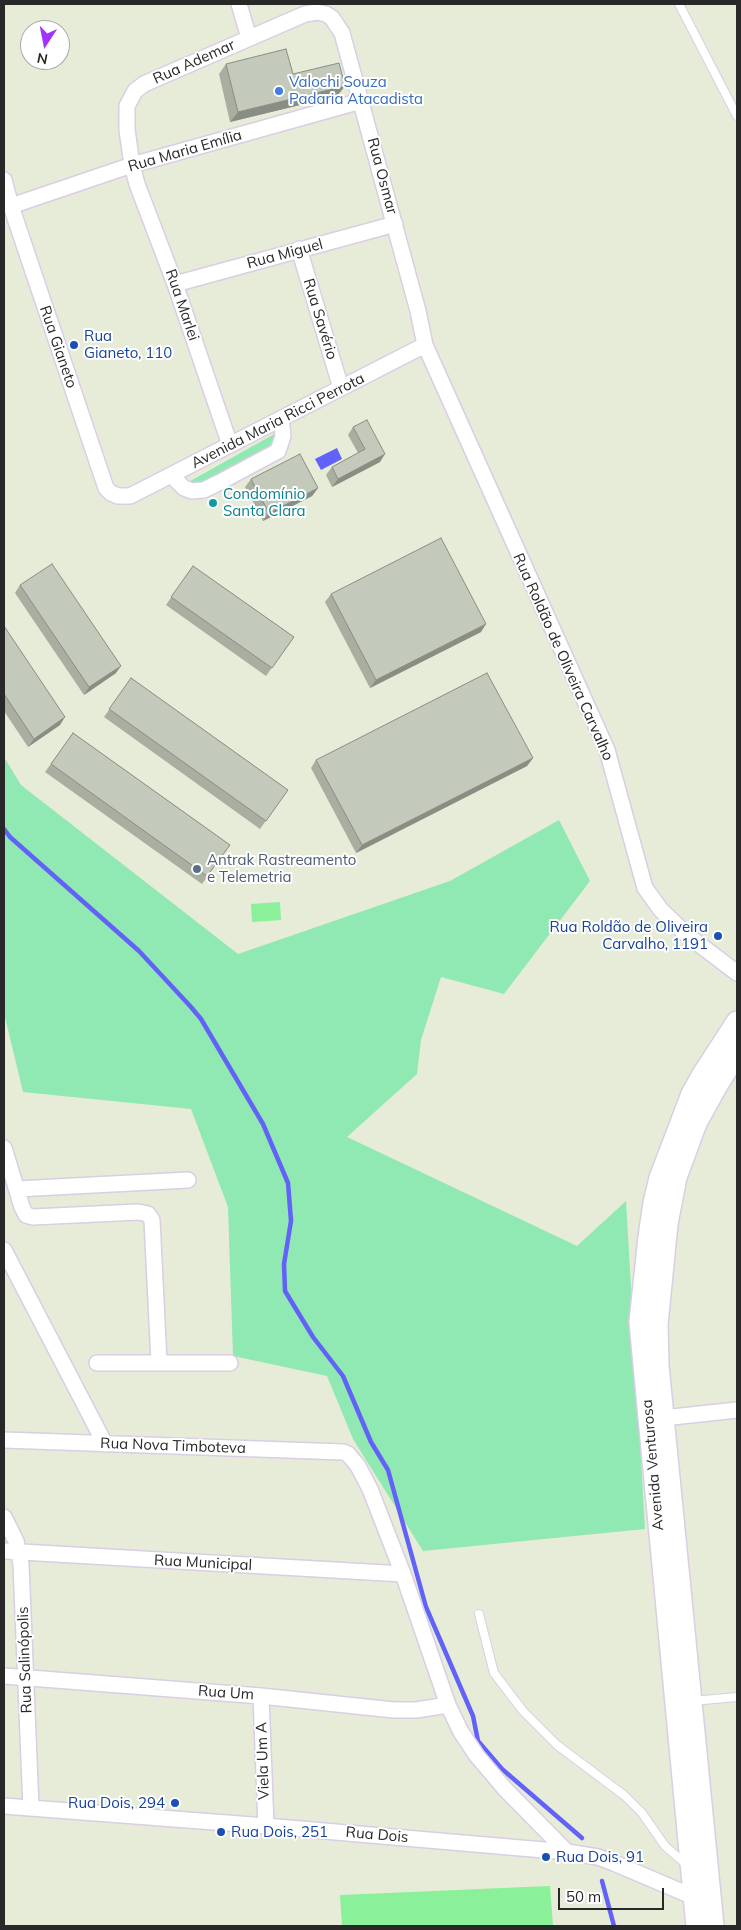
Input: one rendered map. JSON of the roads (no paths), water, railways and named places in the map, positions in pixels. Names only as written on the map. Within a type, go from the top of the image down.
[{"type":"street","points":[[239,4],[249,38]]},
{"type":"street","name":"Rua Ademar","points":[[132,166],[126,116],[130,98],[135,91],[144,84],[305,14],[317,12],[326,14]]},
{"type":"street","name":"Rua Osmar","points":[[326,14],[332,18],[342,33],[395,224],[425,345]]},
{"type":"street","name":"Rua Maria Emília","points":[[10,206],[132,166],[362,101]]},
{"type":"street","name":"Rua Marlei","points":[[132,166],[230,445]]},
{"type":"street","name":"Rua Gianeto","points":[[4,180],[10,206],[106,488],[118,496],[130,496]]},
{"type":"street","name":"Rua Miguel","points":[[175,284],[395,224]]},
{"type":"street","name":"Rua Savério","points":[[299,249],[341,388]]},
{"type":"street","name":"Avenida Maria Ricci Perrota","points":[[130,496],[425,345]]},
{"type":"street","name":"Rua Roldão de Oliveira Carvalho","points":[[425,345],[607,750],[646,888],[661,910],[687,935],[737,973]]},
{"type":"street","points":[[171,476],[184,488],[192,491],[204,490],[220,482],[278,451],[283,436],[281,419]]},
{"type":"street","name":"Avenida Venturosa","points":[[697,1926],[706,1909],[691,1701],[656,1419],[640,1322],[654,1203],[666,1161],[692,1094],[737,1022]]},
{"type":"street","name":"Avenida Venturosa","points":[[706,1909],[691,1868],[656,1419],[657,1324],[670,1202],[676,1177],[696,1123],[716,1084],[737,1053]]},
{"type":"street","points":[[4,1148],[26,1215],[33,1217],[138,1212],[148,1214],[152,1220],[159,1362]]},
{"type":"street","points":[[17,1189],[188,1180]]},
{"type":"street","points":[[4,1250],[105,1444]]},
{"type":"street","points":[[97,1363],[230,1363]]},
{"type":"street","points":[[656,1419],[737,1410]]},
{"type":"street","name":"Rua Nova Timboteva","points":[[4,1440],[343,1452],[354,1459],[370,1490],[402,1574]]},
{"type":"street","name":"Rua Salinópolis","points":[[4,1517],[12,1531],[19,1552],[31,1808]]},
{"type":"street","name":"Rua Municipal","points":[[4,1551],[402,1574]]},
{"type":"street","points":[[402,1574],[448,1706],[461,1732],[477,1756],[505,1788],[567,1852]]},
{"type":"street","name":"Rua Um","points":[[4,1676],[261,1696],[394,1710],[416,1710],[448,1706]]},
{"type":"street","name":"Viela Um A","points":[[261,1696],[266,1826]]},
{"type":"street","name":"Rua Dois","points":[[4,1806],[567,1852],[598,1857],[614,1863],[706,1909]]},
{"type":"lane","points":[[679,4],[737,116]]},
{"type":"lane","points":[[479,1614],[494,1673],[523,1711],[557,1744],[625,1796],[654,1829],[665,1846],[691,1868]]},
{"type":"lane","points":[[691,1701],[737,1697]]},
{"type":"waterway","points":[[4,829],[10,837],[139,951],[191,1007],[201,1019],[263,1124],[288,1183],[291,1221],[284,1264],[285,1291],[313,1337],[343,1376],[371,1442],[388,1470],[426,1607],[473,1716],[478,1741],[502,1769],[582,1838]]},
{"type":"waterway","points":[[602,1881],[614,1926]]},
{"type":"place","name":"Valochi Souza Padaria Atacadista","points":[[279,91]]},
{"type":"place","name":"Rua Gianeto, 110","points":[[74,345]]},
{"type":"place","name":"Condomínio Santa Clara","points":[[213,503]]},
{"type":"place","name":"Antrak Rastreamento e Telemetria","points":[[197,869]]},
{"type":"place","name":"Rua Roldão de Oliveira Carvalho, 1191","points":[[718,936]]},
{"type":"place","name":"Rua Dois, 294","points":[[175,1803]]},
{"type":"place","name":"Rua Dois, 251","points":[[221,1832]]},
{"type":"place","name":"Rua Dois, 91","points":[[546,1857]]}]
